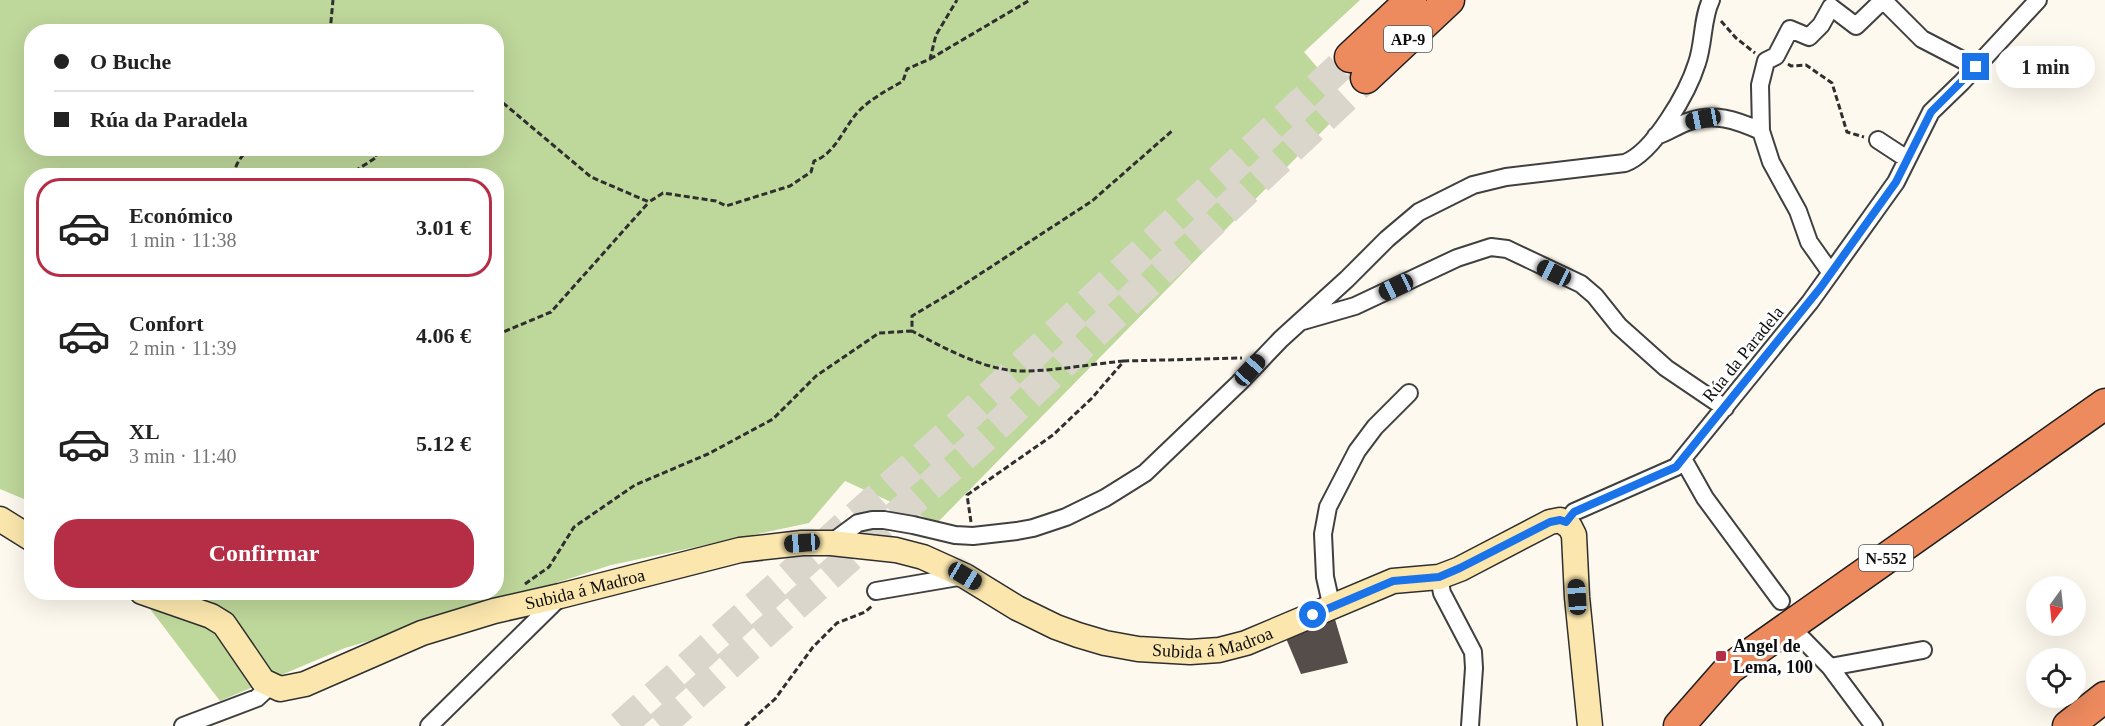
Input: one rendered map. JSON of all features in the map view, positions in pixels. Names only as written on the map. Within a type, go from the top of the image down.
[{"type":"highway","name":"AP-9","points":[[1411,0],[1358,68],[1449,0]]},
{"type":"highway","name":"N-552","points":[[1679,726],[1729,669],[1785,613],[2105,404]]},
{"type":"highway","points":[[2068,726],[2105,697]]},
{"type":"highway","points":[[2100,726],[2105,722]]},
{"type":"street","points":[[1831,273],[1809,242],[1798,211],[1771,162],[1761,131],[1760,85],[1771,58],[1790,29],[1809,37],[1821,25],[1831,7],[1856,26],[1883,0],[1922,39],[1976,67]]},
{"type":"street","name":"Rúa da Paradela","points":[[1566,522],[1574,512],[1676,467],[1831,273],[1896,182],[1931,112],[2038,0]]},
{"type":"street","points":[[831,543],[858,523],[872,520],[884,520],[955,535],[972,536],[1033,528],[1066,517],[1125,487],[1159,460],[1299,322],[1419,212],[1473,185],[1506,177],[1625,163],[1635,159],[1677,106],[1698,63],[1709,3]]},
{"type":"street","points":[[1655,136],[1688,122],[1718,116],[1736,120],[1761,131]]},
{"type":"street","points":[[1878,140],[1907,159]]},
{"type":"street","points":[[1299,322],[1355,306],[1457,258],[1491,247],[1508,249],[1581,284],[1595,296],[1619,326],[1665,368],[1725,408]]},
{"type":"street","points":[[1332,608],[1325,577],[1324,544],[1328,507],[1357,451],[1374,427],[1409,393]]},
{"type":"street","points":[[1683,459],[1705,498],[1785,613],[1830,667],[1874,726]]},
{"type":"street","points":[[0,519],[24,534]]},
{"type":"street","name":"Subida á Madroa","points":[[270,686],[280,689],[305,684],[422,633],[494,611],[740,550],[793,544],[831,543],[896,550],[923,557],[965,576],[1017,608],[1056,627],[1105,643],[1167,651],[1219,650],[1246,643],[1393,581],[1439,577],[1550,522],[1560,520],[1566,522]]},
{"type":"street","points":[[1566,522],[1574,535],[1590,726]]},
{"type":"street","points":[[876,591],[965,576]]},
{"type":"street","points":[[1439,577],[1442,593],[1473,652],[1470,726]]},
{"type":"street","points":[[429,726],[560,596]]},
{"type":"street","points":[[165,600],[211,616],[224,624],[256,674],[270,686],[257,698],[183,726]]},
{"type":"street","points":[[1830,667],[1923,650]]},
{"type":"path","points":[[331,24],[333,0]]},
{"type":"path","points":[[930,59],[936,35],[957,0]]},
{"type":"path","points":[[504,332],[551,312],[649,202],[663,193],[716,201],[726,206],[790,186],[812,172],[814,161],[825,157],[856,114],[872,98],[903,81],[907,69],[930,59],[1030,0]]},
{"type":"path","points":[[1709,3],[1736,38],[1771,58],[1791,66],[1806,65],[1832,83],[1847,132]]},
{"type":"path","points":[[504,104],[591,177],[649,202]]},
{"type":"path","points":[[912,331],[912,316],[1092,201],[1173,130]]},
{"type":"path","points":[[360,168],[377,156]]},
{"type":"path","points":[[521,587],[549,567],[574,527],[635,485],[708,454],[773,419],[816,376],[879,333],[912,331],[948,351],[983,365],[1026,372],[1124,360],[1262,358]]},
{"type":"path","points":[[972,536],[967,495],[1053,435],[1092,398],[1124,360]]},
{"type":"path","points":[[745,726],[775,699],[813,647],[837,623],[865,612],[881,599],[876,591]]},
{"type":"green space","points":[[0,0],[1360,0],[1304,52],[1349,104],[937,523],[845,481],[809,523],[611,565],[477,609],[345,648],[220,701],[143,600],[504,600],[504,168],[24,168],[24,499],[0,489]]},
{"type":"building","points":[[1334,616],[1348,663],[1301,674],[1285,636]]},
{"type":"tunnel","points":[[621,726],[954,429],[1350,57]]},
{"type":"tunnel","points":[[660,726],[983,439],[1366,78]]},
{"type":"place","name":"Angel de Lema, 100","points":[[1721,656]]},
{"type":"route","points":[[1313,615],[1393,581],[1439,577],[1550,522],[1560,520],[1566,522],[1574,512],[1676,467],[1821,287],[1896,182],[1931,112],[1976,67]]}]
